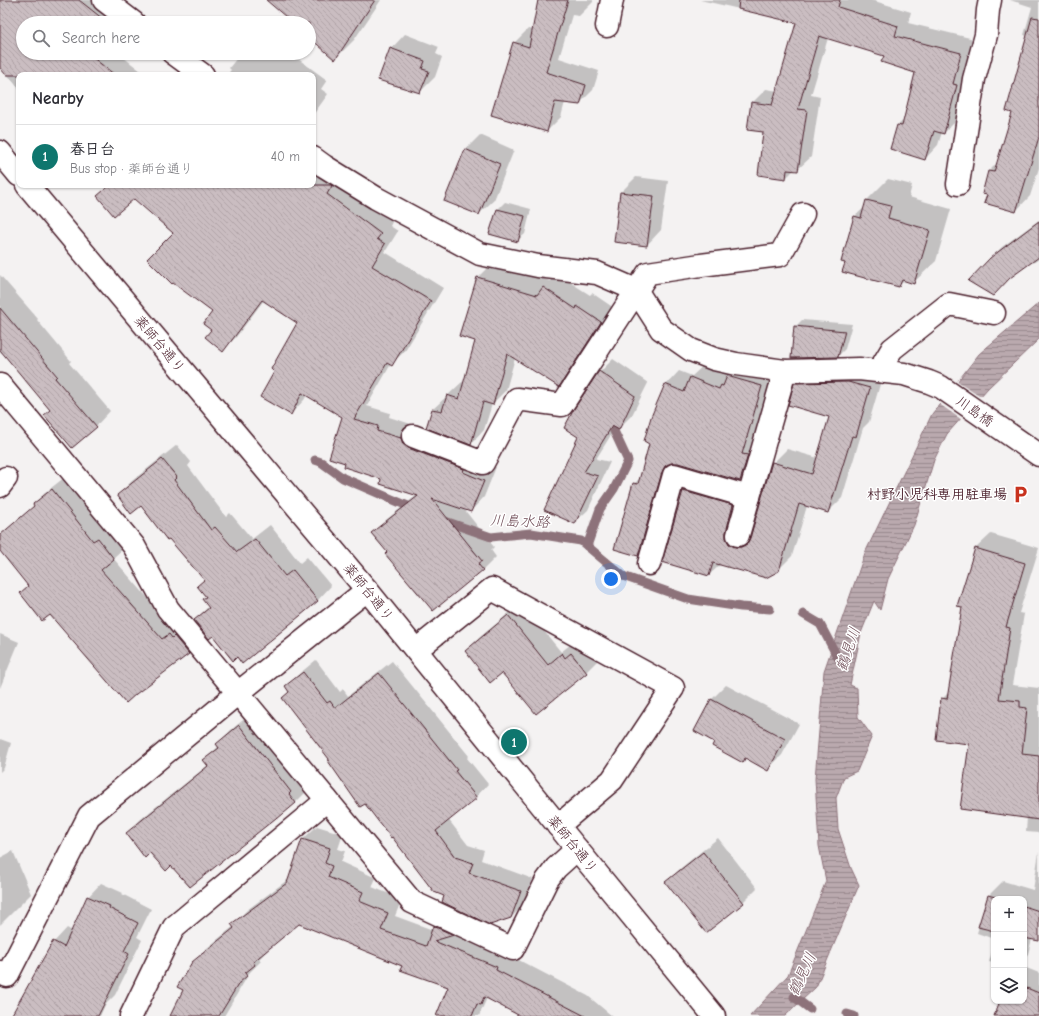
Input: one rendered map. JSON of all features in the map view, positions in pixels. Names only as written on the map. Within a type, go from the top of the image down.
[{"type":"street","points":[[104,0],[125,16]]},
{"type":"street","points":[[608,26],[612,0]]},
{"type":"street","points":[[958,184],[974,79],[986,35],[990,0]]},
{"type":"street","points":[[183,60],[199,72]]},
{"type":"street","points":[[0,152],[16,171]]},
{"type":"street","points":[[316,160],[376,198],[480,254],[538,266],[597,273],[636,290]]},
{"type":"street","name":"薬師台通り","points":[[30,188],[368,590],[558,826],[709,1010]]},
{"type":"street","points":[[413,436],[483,463],[517,399],[562,405],[648,273],[780,256],[803,214]]},
{"type":"street","name":"川島橋","points":[[636,290],[662,329],[691,350],[714,359],[785,371],[859,369],[904,374],[941,387],[1039,455]]},
{"type":"street","points":[[879,371],[892,349],[949,304],[994,313]]},
{"type":"street","points":[[738,535],[785,371]]},
{"type":"street","points":[[0,385],[134,546],[168,608],[412,902],[513,949],[546,880],[552,871],[577,849]]},
{"type":"street","points":[[649,564],[674,475],[749,496]]},
{"type":"street","points":[[416,650],[492,589],[673,688],[612,780],[558,826]]},
{"type":"street","points":[[0,972],[7,976],[89,816],[238,693],[368,590]]},
{"type":"street","points":[[131,1016],[174,927],[328,800]]},
{"type":"water","name":"鶴見川","points":[[1039,303],[1039,339],[988,388],[947,434],[934,460],[914,525],[888,579],[880,610],[874,601],[861,633],[850,685],[857,688],[858,717],[872,736],[857,771],[844,777],[836,798],[838,829],[851,868],[859,885],[816,987],[785,1016],[750,1016],[788,975],[826,881],[819,846],[815,779],[824,671],[865,553],[932,414],[979,354]]},
{"type":"pier","points":[[956,380],[982,397],[962,420],[938,403]]},
{"type":"building","points":[[0,0],[79,0],[99,16],[16,16],[16,60],[96,60],[111,72],[16,72],[16,75],[6,75],[0,68]]},
{"type":"building","points":[[266,0],[375,0],[335,60],[316,43],[316,16],[285,16]]},
{"type":"building","points":[[538,0],[568,0],[546,72],[586,85],[580,105],[555,102],[547,132],[491,115],[513,42],[529,47]]},
{"type":"building","points":[[739,0],[840,0],[838,7],[898,26],[895,36],[961,53],[953,84],[957,85],[944,134],[934,131],[925,160],[890,149],[897,125],[902,126],[915,73],[881,62],[884,56],[819,36],[798,109],[807,110],[798,171],[787,170],[786,179],[758,175],[763,132],[747,130],[751,102],[772,105],[796,23],[738,9]]},
{"type":"building","points":[[1032,17],[1039,18],[1039,137],[1016,212],[984,203],[987,195],[982,194],[988,171],[994,172],[1012,113],[1006,111]]},
{"type":"building","points":[[390,48],[425,61],[422,69],[429,71],[420,93],[378,80]]},
{"type":"building","points":[[465,149],[500,164],[479,215],[444,201]]},
{"type":"building","points":[[316,185],[331,185],[332,186],[327,194],[381,234],[377,239],[385,244],[372,266],[431,301],[392,366],[387,363],[354,419],[378,426],[377,431],[401,438],[403,444],[408,448],[464,469],[463,472],[484,481],[471,512],[432,499],[482,561],[478,564],[483,570],[433,611],[385,554],[387,552],[371,533],[418,496],[380,484],[381,479],[344,467],[345,463],[329,458],[342,417],[302,393],[291,415],[260,397],[274,372],[271,369],[297,323],[262,300],[223,352],[205,337],[211,330],[203,324],[212,312],[173,283],[172,284],[147,259],[173,233],[134,199],[114,216],[97,196],[106,188],[316,188]]},
{"type":"building","points":[[620,192],[654,196],[647,246],[614,242]]},
{"type":"building","points":[[866,200],[891,206],[888,218],[930,230],[914,284],[902,280],[899,287],[842,272],[845,263],[841,262],[854,216],[861,218]]},
{"type":"building","points":[[497,209],[525,216],[518,242],[489,234]]},
{"type":"building","points":[[1039,221],[1039,257],[1010,278],[993,296],[968,281],[990,258]]},
{"type":"building","points":[[477,277],[537,295],[543,287],[576,309],[577,306],[601,322],[559,387],[507,354],[493,405],[483,402],[471,445],[426,428],[432,409],[442,411],[447,395],[459,399],[475,341],[459,336]]},
{"type":"building","points":[[0,308],[57,376],[55,378],[97,427],[72,448],[44,415],[50,410],[0,350]]},
{"type":"building","points":[[794,326],[845,331],[838,357],[791,358]]},
{"type":"building","points":[[599,371],[635,396],[619,430],[612,426],[584,472],[598,476],[575,524],[544,510],[578,437],[564,428],[574,409]]},
{"type":"building","points":[[727,376],[762,386],[742,454],[748,455],[740,481],[678,463],[671,463],[665,466],[638,556],[614,549],[633,483],[638,484],[649,444],[644,441],[651,417],[665,384],[684,392],[690,377],[719,389],[721,385],[723,386]]},
{"type":"building","points":[[848,382],[870,388],[856,437],[852,436],[828,513],[799,504],[779,571],[766,578],[713,563],[709,576],[662,562],[683,491],[733,505],[726,532],[726,538],[729,544],[735,547],[741,547],[747,544],[772,462],[812,474],[829,417],[788,405],[794,383]]},
{"type":"building","points":[[162,459],[177,477],[174,480],[211,530],[215,527],[237,552],[255,539],[285,576],[293,570],[318,601],[242,664],[237,657],[233,661],[213,636],[209,639],[194,620],[209,608],[202,599],[206,597],[197,586],[204,580],[169,539],[167,540],[141,506],[131,514],[117,495]]},
{"type":"building","points":[[52,489],[93,541],[98,538],[114,559],[101,570],[162,639],[169,634],[172,638],[174,636],[189,654],[126,703],[50,615],[42,621],[20,593],[28,586],[0,551],[0,535],[34,506],[33,504]]},
{"type":"building","points":[[975,548],[1025,563],[1006,627],[1010,628],[999,699],[1020,701],[1020,707],[1027,708],[1022,754],[1039,756],[1039,820],[960,809],[969,744],[936,740],[941,698],[947,699],[962,607],[957,606]]},
{"type":"building","points":[[508,615],[548,665],[562,653],[565,658],[571,653],[587,673],[536,714],[502,673],[490,683],[465,651]]},
{"type":"building","points":[[303,672],[327,703],[330,701],[335,708],[379,673],[457,770],[455,771],[477,798],[436,831],[455,857],[473,863],[469,873],[521,891],[511,918],[490,925],[442,902],[444,896],[434,892],[365,804],[360,807],[328,761],[329,759],[282,698],[289,692],[285,686]]},
{"type":"building","points":[[711,699],[785,739],[768,771],[745,758],[743,763],[712,746],[714,742],[694,731]]},
{"type":"building","points":[[239,725],[291,792],[289,794],[296,803],[190,887],[171,866],[166,871],[150,853],[145,858],[126,833],[208,766],[203,760],[219,748],[216,744]]},
{"type":"building","points":[[302,839],[330,848],[325,863],[332,866],[328,877],[363,892],[359,901],[388,913],[381,930],[426,946],[433,926],[454,935],[434,941],[497,967],[496,970],[585,1016],[520,1016],[484,997],[481,1005],[477,1004],[472,1016],[436,1016],[448,987],[400,970],[402,966],[299,924],[253,962],[255,965],[245,973],[247,976],[239,983],[219,1016],[170,1016],[183,990],[177,987],[192,962],[234,928],[231,924],[287,883]]},
{"type":"building","points":[[703,852],[744,903],[706,933],[665,882]]},
{"type":"building","points":[[988,895],[992,896],[991,930],[978,927]]},
{"type":"building","points":[[87,896],[110,906],[109,908],[138,923],[124,951],[129,954],[98,1016],[11,1016],[53,941],[64,947]]},
{"type":"building","points":[[1027,907],[1039,911],[1039,941],[1027,939]]},
{"type":"building","points":[[1027,988],[1039,993],[1039,1016],[994,1016],[999,1004],[1027,1004]]},
{"type":"waterway","points":[[587,546],[600,509],[614,489],[628,461],[614,431]]},
{"type":"waterway","name":"川島水路","points":[[315,460],[321,462],[343,478],[417,510]]},
{"type":"waterway","name":"川島水路","points":[[442,520],[491,537],[531,533],[581,541],[623,576],[688,599],[741,607],[770,609]]},
{"type":"waterway","name":"川島水路","points":[[803,614],[820,624],[838,658]]},
{"type":"waterway","name":"鶴見川","points":[[794,997],[810,1009]]},
{"type":"waterway","points":[[847,1014],[854,1016]]},
{"type":"place","name":"村野小児科専用駐車場","points":[[1020,494]]},
{"type":"place","name":"春日台","points":[[514,742]]}]
